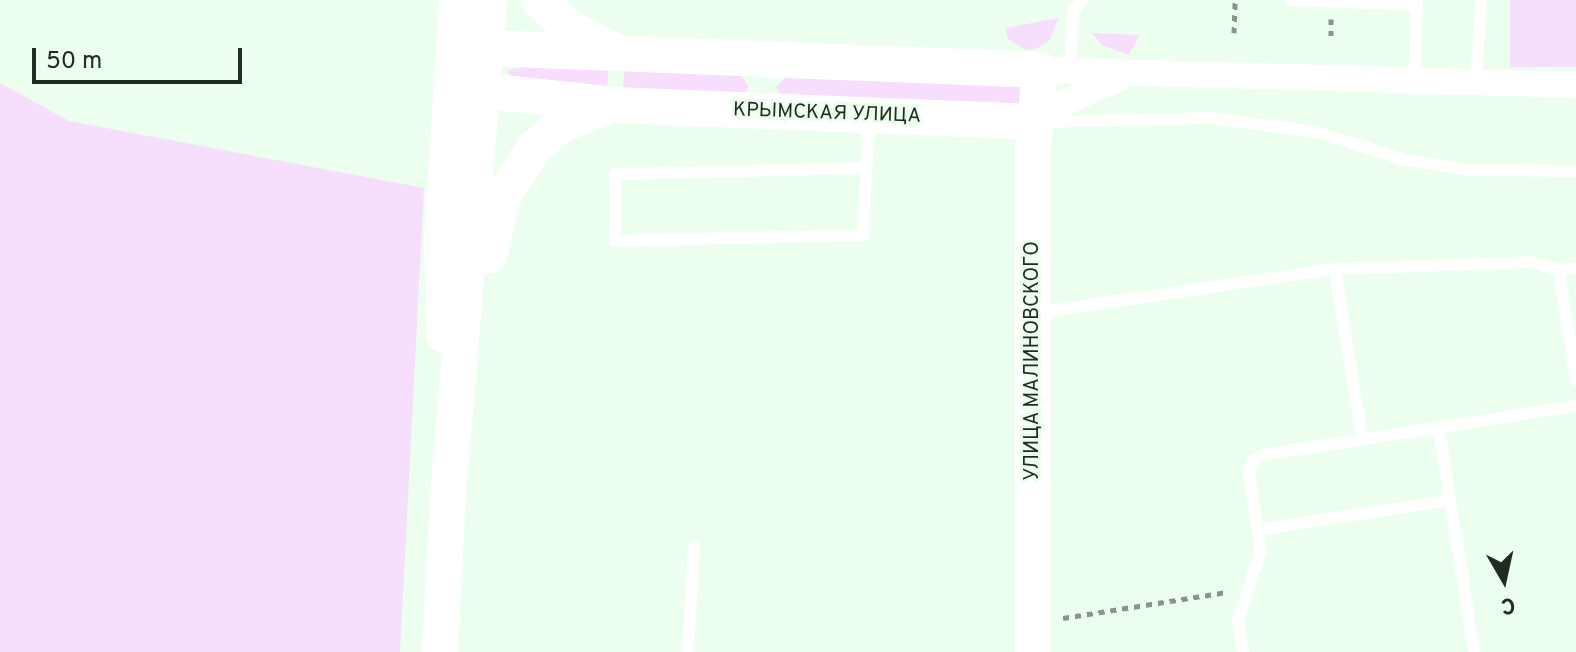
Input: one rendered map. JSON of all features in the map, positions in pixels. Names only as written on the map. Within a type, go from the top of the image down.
[{"type":"street","points":[[539,0],[568,27],[617,53]]},
{"type":"street","points":[[440,652],[448,495],[488,48],[462,1]]},
{"type":"street","points":[[448,495],[442,239],[454,65],[462,1]]},
{"type":"street","points":[[454,65],[488,48],[1055,70],[1576,85]]},
{"type":"street","points":[[761,111],[763,58]]},
{"type":"street","points":[[454,65],[486,91]]},
{"type":"street","name":"УЛИЦА МАЛИНОВСКОГО","points":[[1033,652],[1033,313],[1037,122],[1055,70]]},
{"type":"street","points":[[1037,122],[1092,87],[1155,71]]},
{"type":"street","name":"КРЫМСКАЯ УЛИЦА","points":[[486,91],[614,105],[1037,122]]},
{"type":"street","points":[[459,386],[504,195],[533,149],[562,124],[614,105]]},
{"type":"lane","points":[[1055,70],[1073,11],[1083,0]]},
{"type":"lane","points":[[1291,0],[1417,2],[1414,80]]},
{"type":"lane","points":[[1476,82],[1481,0]]},
{"type":"lane","points":[[866,168],[615,174],[615,241],[863,235],[869,116]]},
{"type":"lane","points":[[1037,122],[1211,118],[1316,132],[1406,160],[1469,170],[1576,171]]},
{"type":"lane","points":[[1033,313],[1335,269],[1532,262],[1559,270],[1576,268]]},
{"type":"lane","points":[[1335,269],[1362,440]]},
{"type":"lane","points":[[1559,270],[1576,380]]},
{"type":"lane","points":[[1243,652],[1238,621],[1261,550],[1249,474],[1253,461],[1263,455],[1576,406]]},
{"type":"lane","points":[[1439,428],[1474,652]]},
{"type":"lane","points":[[1258,530],[1450,500]]},
{"type":"lane","points":[[688,652],[694,546]]},
{"type":"path","points":[[1234,33],[1235,0]]},
{"type":"path","points":[[1054,620],[1249,588]]},
{"type":"shaded area","points":[[1510,0],[1576,0],[1576,67],[1510,67]]},
{"type":"shaded area","points":[[1059,18],[1049,41],[1038,48],[1026,50],[1008,39],[1005,28]]},
{"type":"shaded area","points":[[1092,33],[1140,35],[1129,55],[1102,45]]},
{"type":"shaded area","points":[[525,67],[608,70],[607,91],[511,77],[506,70]]},
{"type":"shaded area","points":[[624,71],[740,75],[749,86],[744,95],[623,91]]},
{"type":"shaded area","points":[[787,76],[1021,85],[1025,105],[781,96],[776,87]]},
{"type":"shaded area","points":[[0,83],[69,121],[424,188],[400,652],[0,652]]}]
